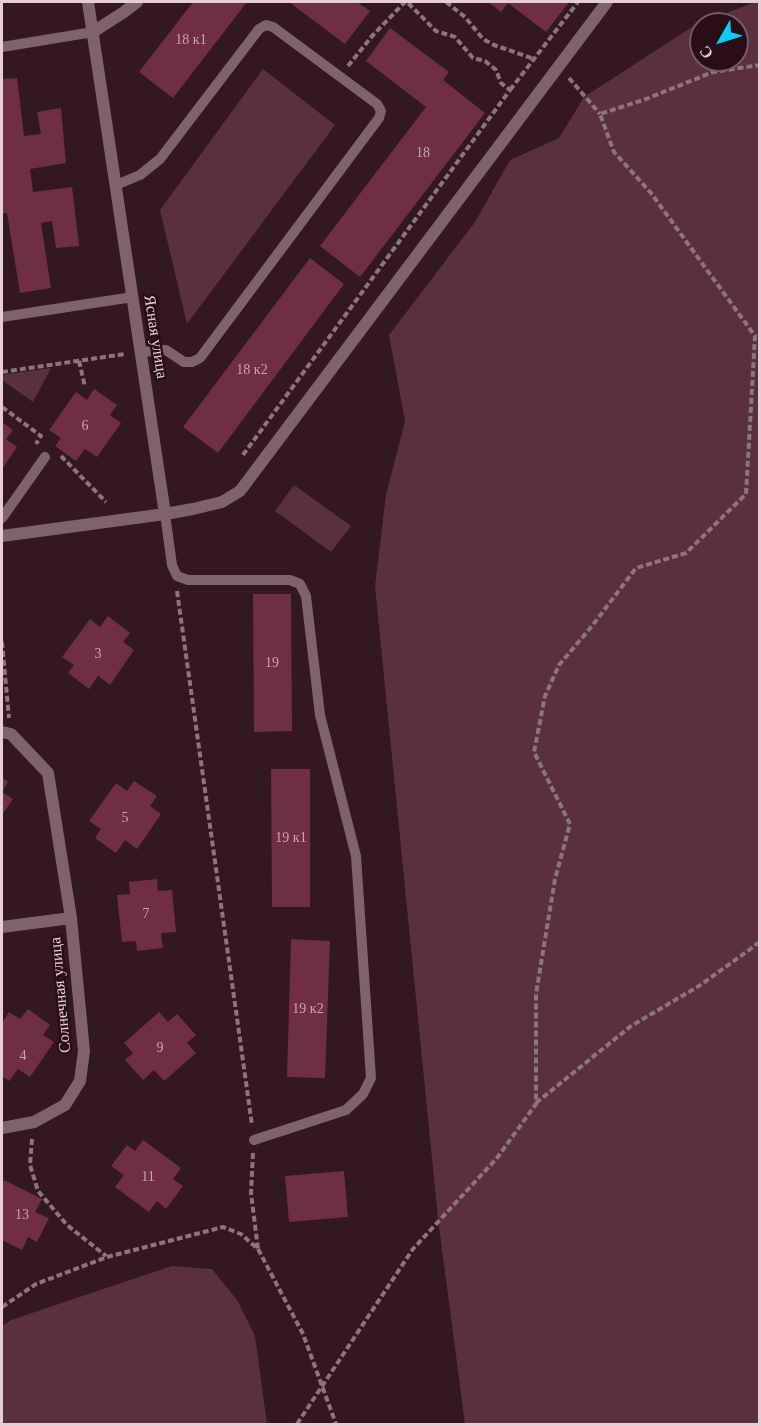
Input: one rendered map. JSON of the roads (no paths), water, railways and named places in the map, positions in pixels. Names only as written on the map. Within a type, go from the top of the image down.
[{"type":"street","name":"Ясная улица","points":[[88,2],[165,514]]},
{"type":"street","points":[[93,32],[137,2]]},
{"type":"street","points":[[2,536],[165,514],[222,502],[240,491],[607,2]]},
{"type":"street","name":"Солнечная улица","points":[[2,1128],[34,1122],[65,1105],[80,1081],[84,1051],[70,918],[48,773],[6,733]]},
{"type":"street","name":"Солнечная улица","points":[[2,927],[70,918]]},
{"type":"lane","points":[[116,185],[140,175],[160,159],[259,29],[266,25],[273,27],[377,104],[381,111],[379,118],[200,358],[192,362],[184,362],[166,350],[141,352]]},
{"type":"lane","points":[[2,47],[93,32]]},
{"type":"lane","points":[[2,317],[132,297]]},
{"type":"lane","points":[[2,518],[45,458]]},
{"type":"lane","points":[[165,514],[172,565],[177,576],[188,580],[290,580],[300,584],[306,596],[320,715],[356,856],[371,1078],[363,1094],[346,1110],[254,1140]]}]
